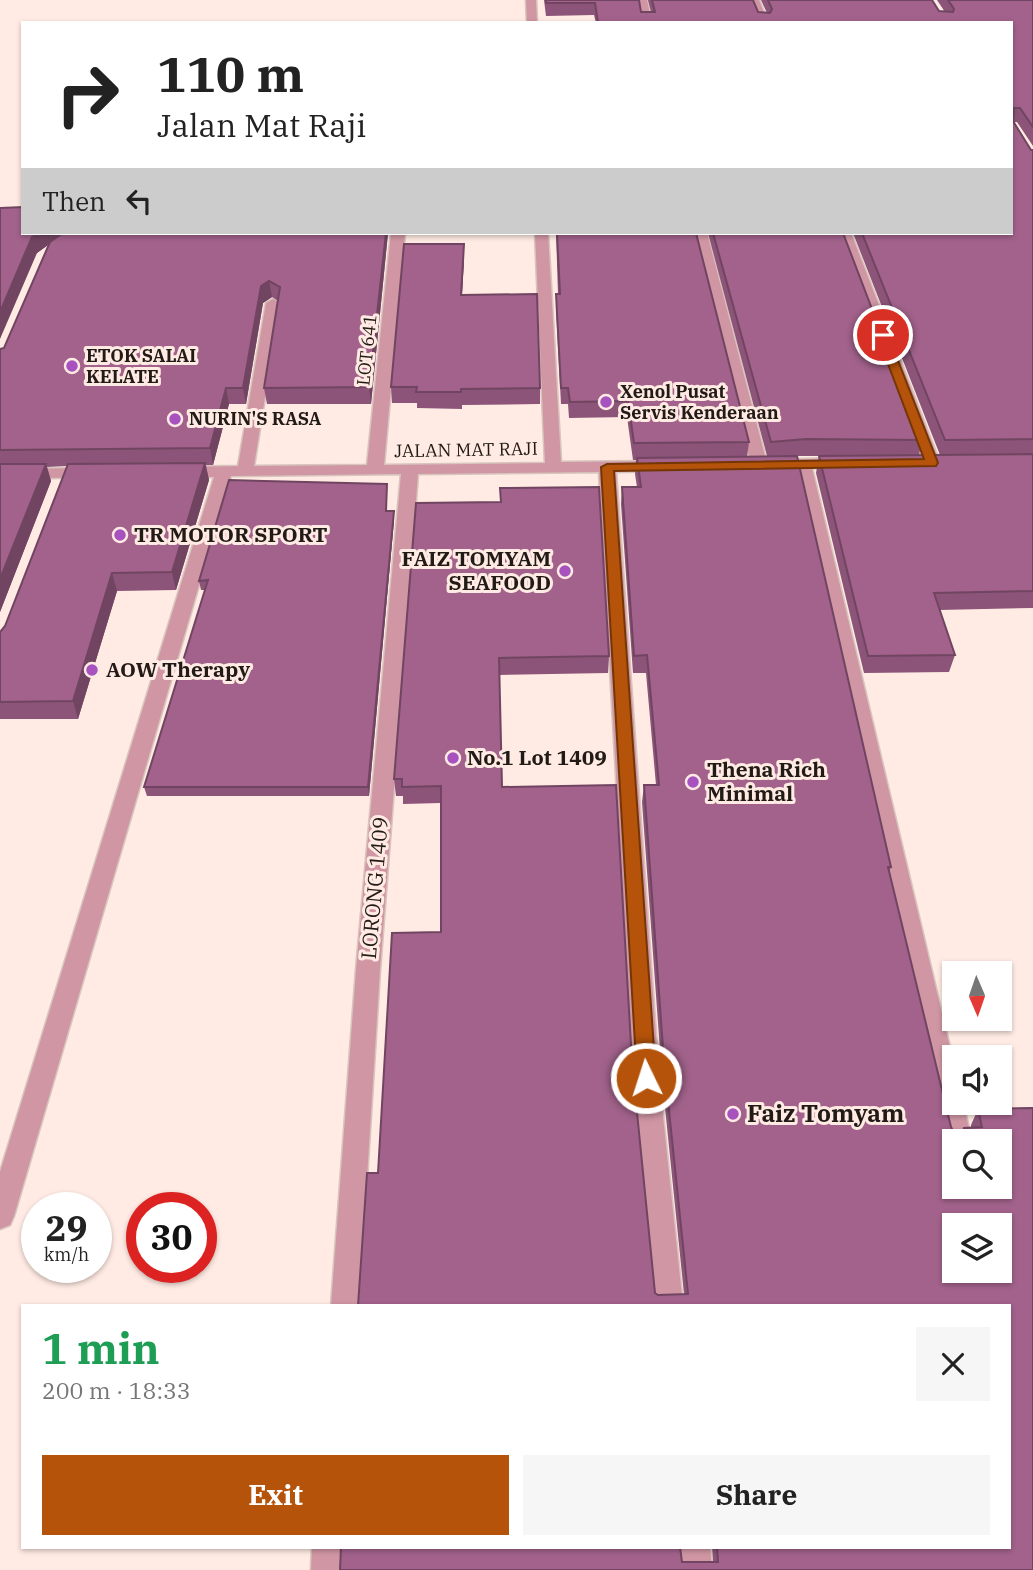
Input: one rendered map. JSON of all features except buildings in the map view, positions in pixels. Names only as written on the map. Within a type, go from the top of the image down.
[{"type":"street","points":[[531,0],[532,21]]},
{"type":"street","points":[[642,0],[647,21]]},
{"type":"street","points":[[754,0],[762,21]]},
{"type":"street","name":"LOT 641","points":[[375,471],[398,235]]},
{"type":"street","points":[[542,235],[553,467]]},
{"type":"street","points":[[701,235],[752,464],[868,463]]},
{"type":"street","points":[[845,235],[932,463]]},
{"type":"street","points":[[0,1216],[234,471],[273,303]]},
{"type":"street","points":[[803,463],[956,1129]]},
{"type":"street","name":"JALAN MAT RAJI","points":[[158,472],[676,466]]},
{"type":"street","points":[[607,467],[646,1078],[669,1304]]},
{"type":"street","name":"LORONG 1409","points":[[345,1304],[369,956],[410,470]]},
{"type":"street","points":[[0,474],[63,479],[105,473]]},
{"type":"street","points":[[327,1570],[328,1549]]},
{"type":"street","points":[[694,1549],[696,1570]]},
{"type":"place","name":"ETOK SALAI KELATE","points":[[72,366]]},
{"type":"place","name":"Xenol Pusat Servis Kenderaan","points":[[606,402]]},
{"type":"place","name":"NURIN'S RASA","points":[[175,419]]},
{"type":"place","name":"TR MOTOR SPORT","points":[[120,535]]},
{"type":"place","name":"FAIZ TOMYAM SEAFOOD","points":[[565,571]]},
{"type":"place","name":"AOW Therapy","points":[[92,670]]},
{"type":"place","name":"No.1 Lot 1409","points":[[453,758]]},
{"type":"place","name":"Thena Rich Minimal","points":[[693,782]]},
{"type":"place","name":"Faiz Tomyam","points":[[733,1114]]},
{"type":"route","points":[[646,1078],[607,467],[932,463],[883,335]]}]
